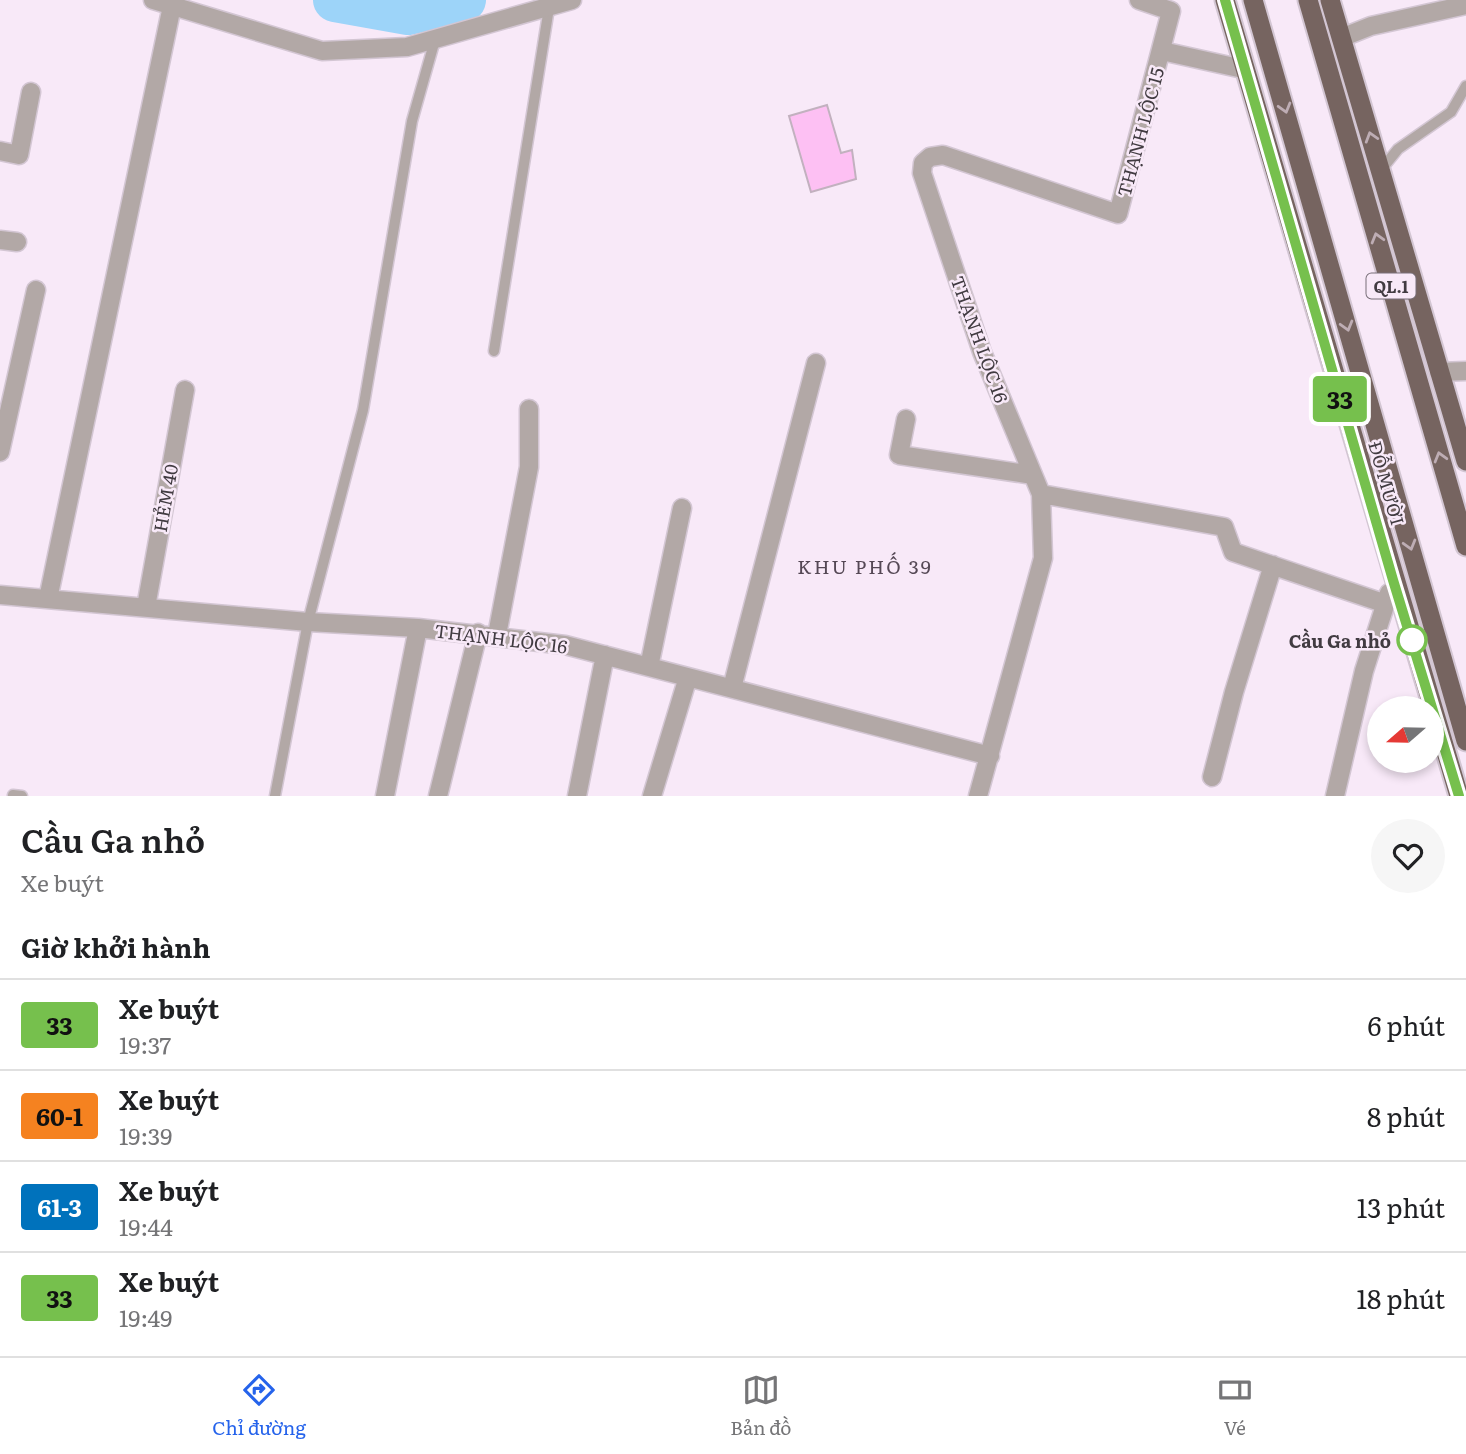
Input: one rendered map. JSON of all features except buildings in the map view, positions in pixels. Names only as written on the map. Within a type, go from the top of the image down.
[{"type":"highway","name":"ĐỖ MƯỜI","points":[[1253,0],[1466,740]]},
{"type":"highway","name":"QL.1","points":[[1308,0],[1466,546]]},
{"type":"highway","name":"QL.1","points":[[1330,0],[1466,461]]},
{"type":"highway","name":"ĐỖ MƯỜI","points":[[1228,9],[1243,69],[1459,796]]},
{"type":"highway","points":[[1426,684],[1466,740]]},
{"type":"street","points":[[153,0],[172,6],[201,7],[322,51],[407,47],[572,0]]},
{"type":"street","name":"THẠNH LỘC 15","points":[[1118,214],[1171,11],[1139,0]]},
{"type":"street","points":[[1339,31],[1466,5]]},
{"type":"street","points":[[48,599],[172,6]]},
{"type":"street","name":"THẠNH LỘC 15","points":[[1162,51],[1243,69]]},
{"type":"street","points":[[0,151],[19,155],[31,92]]},
{"type":"street","name":"THẠNH LỘC 16","points":[[978,796],[1043,558],[1041,494],[982,352],[922,173],[923,163],[930,157],[943,155],[1118,214]]},
{"type":"street","points":[[0,452],[36,290]]},
{"type":"street","points":[[732,688],[816,363]]},
{"type":"street","points":[[1439,372],[1466,371]]},
{"type":"street","name":"HẺM 40","points":[[146,607],[185,390]]},
{"type":"street","points":[[497,635],[529,467],[529,409]]},
{"type":"street","points":[[906,419],[899,454],[1033,475]]},
{"type":"street","points":[[1041,494],[1224,527],[1233,552],[1386,604]]},
{"type":"street","points":[[649,667],[682,508]]},
{"type":"street","points":[[1212,777],[1234,692],[1273,565]]},
{"type":"street","points":[[1335,796],[1364,671],[1393,580]]},
{"type":"street","name":"THẠNH LỘC 16","points":[[0,595],[308,622],[478,633],[565,645],[990,756]]},
{"type":"street","points":[[385,796],[418,628]]},
{"type":"street","points":[[438,796],[478,633]]},
{"type":"street","points":[[577,796],[605,655]]},
{"type":"street","points":[[652,796],[688,677]]},
{"type":"lane","points":[[494,351],[549,8]]},
{"type":"lane","points":[[275,796],[308,622],[363,410],[412,121],[435,40]]},
{"type":"lane","points":[[1381,171],[1398,149],[1451,112],[1466,86]]},
{"type":"lane","points":[[13,795],[22,796]]},
{"type":"waterway","points":[[335,0],[408,13],[464,0]]},
{"type":"bus line","name":"33","points":[[1225,0],[1393,580],[1459,796]]},
{"type":"place","name":"Cầu Ga nhỏ","points":[[1412,640]]},
{"type":"district","name":"KHU PHỐ 39","points":[[865,566]]}]
